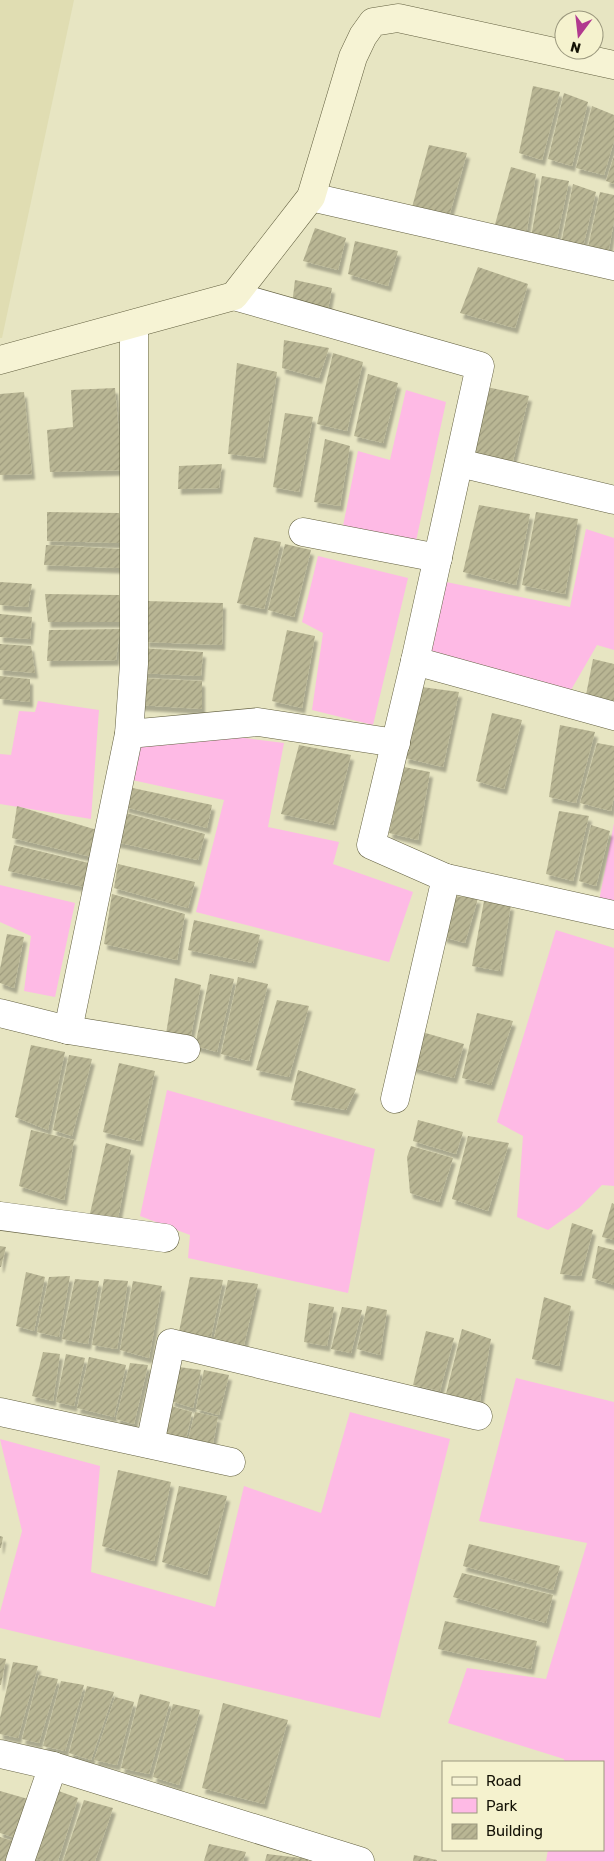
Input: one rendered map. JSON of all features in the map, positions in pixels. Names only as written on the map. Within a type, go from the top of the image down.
[{"type":"main road","points":[[0,360],[234,296],[311,197],[353,57],[363,36],[373,22],[398,18],[614,66]]},
{"type":"street","points":[[311,197],[614,266]]},
{"type":"street","points":[[234,296],[480,366],[415,661],[371,845],[446,878],[614,915]]},
{"type":"street","points":[[68,1030],[129,734],[134,664],[134,324]]},
{"type":"street","points":[[459,463],[614,500]]},
{"type":"street","points":[[303,532],[438,558]]},
{"type":"street","points":[[415,661],[614,716]]},
{"type":"street","points":[[129,734],[258,722],[396,743]]},
{"type":"street","points":[[395,1099],[446,878]]},
{"type":"street","points":[[0,1013],[68,1030],[186,1049]]},
{"type":"street","points":[[0,1216],[165,1238]]},
{"type":"street","points":[[150,1444],[171,1343],[478,1416]]},
{"type":"street","points":[[0,1412],[231,1462]]},
{"type":"street","points":[[0,1754],[53,1766],[360,1861]]},
{"type":"street","points":[[20,1861],[53,1766]]},
{"type":"shaded area","points":[[0,0],[74,0],[2,338],[0,338]]},
{"type":"green space","points":[[406,390],[446,402],[416,541],[343,526],[358,451],[390,460]]},
{"type":"green space","points":[[586,529],[614,538],[614,650],[597,645],[571,690],[429,657],[446,582],[570,607]]},
{"type":"green space","points":[[318,556],[408,578],[373,725],[312,710],[323,633],[302,622]]},
{"type":"green space","points":[[38,701],[99,710],[91,819],[0,804],[0,754],[11,755],[19,711],[35,712]]},
{"type":"green space","points":[[237,737],[284,743],[268,827],[339,842],[333,864],[413,892],[389,962],[196,912],[224,800],[132,780],[140,743]]},
{"type":"green space","points":[[614,823],[614,905],[599,901]]},
{"type":"green space","points":[[0,885],[75,903],[55,997],[24,991],[31,936],[0,922]]},
{"type":"green space","points":[[556,930],[614,948],[614,1186],[602,1185],[579,1208],[548,1230],[517,1217],[523,1136],[497,1122]]},
{"type":"green space","points":[[167,1090],[375,1149],[348,1293],[188,1258],[190,1235],[140,1216]]},
{"type":"green space","points":[[516,1378],[614,1402],[614,1861],[546,1861],[548,1851],[604,1851],[604,1761],[564,1761],[564,1759],[448,1723],[467,1668],[546,1679],[587,1543],[479,1521]]},
{"type":"green space","points":[[350,1412],[450,1439],[380,1718],[0,1628],[0,1612],[22,1531],[0,1439],[100,1466],[91,1572],[215,1607],[244,1486],[321,1513]]},
{"type":"building","points":[[533,86],[560,92],[542,160],[519,153]]},
{"type":"building","points":[[564,93],[588,102],[572,166],[548,159]]},
{"type":"building","points":[[592,106],[614,115],[614,141],[604,175],[576,168]]},
{"type":"building","points":[[429,145],[467,153],[448,220],[411,211]]},
{"type":"building","points":[[614,156],[614,184],[606,181]]},
{"type":"building","points":[[511,167],[536,174],[526,236],[494,228]]},
{"type":"building","points":[[542,176],[569,181],[556,243],[531,237]]},
{"type":"building","points":[[573,184],[596,192],[582,251],[561,244]]},
{"type":"building","points":[[600,192],[614,195],[614,221],[608,255],[587,252]]},
{"type":"building","points":[[315,228],[346,238],[338,270],[303,261]]},
{"type":"building","points":[[355,241],[398,251],[388,286],[348,274]]},
{"type":"building","points":[[478,267],[528,284],[515,328],[460,313]]},
{"type":"building","points":[[295,280],[332,288],[327,315],[292,305]]},
{"type":"building","points":[[284,340],[329,348],[319,378],[282,368]]},
{"type":"building","points":[[333,353],[363,362],[347,431],[317,424]]},
{"type":"building","points":[[237,363],[277,372],[263,458],[228,454]]},
{"type":"building","points":[[368,374],[398,383],[383,443],[354,436]]},
{"type":"building","points":[[487,387],[529,396],[512,465],[471,456]]},
{"type":"building","points":[[115,388],[122,470],[50,472],[47,430],[73,427],[71,390]]},
{"type":"building","points":[[24,392],[32,474],[0,475],[0,394]]},
{"type":"building","points":[[285,413],[313,417],[299,492],[273,487]]},
{"type":"building","points":[[325,439],[350,446],[340,506],[314,502]]},
{"type":"building","points":[[222,464],[219,488],[178,489],[179,466]]},
{"type":"building","points":[[479,505],[530,514],[516,585],[463,572]]},
{"type":"building","points":[[47,512],[119,513],[121,543],[47,541]]},
{"type":"building","points":[[536,512],[578,519],[565,594],[522,585]]},
{"type":"building","points":[[254,537],[281,542],[264,609],[237,603]]},
{"type":"building","points":[[285,544],[311,550],[294,617],[268,610]]},
{"type":"building","points":[[46,545],[121,549],[119,568],[44,565]]},
{"type":"building","points":[[0,582],[32,584],[28,607],[0,605]]},
{"type":"building","points":[[45,594],[119,595],[120,622],[48,622]]},
{"type":"building","points":[[145,601],[223,603],[222,645],[146,642]]},
{"type":"building","points":[[0,614],[32,617],[30,639],[0,637]]},
{"type":"building","points":[[120,629],[116,660],[47,661],[49,630]]},
{"type":"building","points":[[287,630],[315,636],[302,708],[272,701]]},
{"type":"building","points":[[0,644],[31,646],[35,673],[0,670]]},
{"type":"building","points":[[141,648],[203,652],[201,676],[139,673]]},
{"type":"building","points":[[593,659],[614,664],[614,702],[586,695]]},
{"type":"building","points":[[0,676],[30,679],[30,702],[0,699]]},
{"type":"building","points":[[139,678],[202,681],[202,709],[139,705]]},
{"type":"building","points":[[422,687],[459,692],[443,767],[405,758]]},
{"type":"building","points":[[492,713],[522,720],[504,789],[476,781]]},
{"type":"building","points":[[560,725],[595,732],[576,803],[549,797]]},
{"type":"building","points":[[597,743],[614,746],[614,796],[611,811],[580,803]]},
{"type":"building","points":[[299,745],[351,755],[333,825],[281,814]]},
{"type":"building","points":[[404,767],[430,772],[418,840],[389,833]]},
{"type":"building","points":[[128,787],[212,805],[207,828],[125,807]]},
{"type":"building","points":[[17,806],[97,830],[96,858],[12,838]]},
{"type":"building","points":[[559,811],[589,816],[573,881],[546,874]]},
{"type":"building","points":[[122,812],[205,834],[198,860],[116,842]]},
{"type":"building","points":[[591,825],[610,831],[596,886],[579,881]]},
{"type":"building","points":[[14,845],[93,864],[89,888],[8,871]]},
{"type":"building","points":[[118,864],[195,882],[188,908],[114,888]]},
{"type":"building","points":[[112,894],[185,914],[177,960],[104,944]]},
{"type":"building","points":[[453,896],[478,898],[465,943],[443,937]]},
{"type":"building","points":[[484,901],[511,905],[500,971],[472,966]]},
{"type":"building","points":[[194,920],[260,935],[253,963],[188,950]]},
{"type":"building","points":[[7,934],[24,937],[14,988],[0,983],[0,969]]},
{"type":"building","points":[[210,974],[234,979],[217,1052],[195,1046]]},
{"type":"building","points":[[238,977],[268,984],[249,1061],[221,1054]]},
{"type":"building","points":[[175,978],[201,985],[190,1040],[166,1034]]},
{"type":"building","points":[[277,1000],[309,1006],[289,1077],[256,1070]]},
{"type":"building","points":[[477,1013],[513,1021],[491,1085],[462,1078]]},
{"type":"building","points":[[422,1032],[464,1044],[454,1078],[411,1067]]},
{"type":"building","points":[[31,1045],[65,1052],[48,1130],[15,1117]]},
{"type":"building","points":[[69,1055],[92,1059],[72,1136],[53,1130]]},
{"type":"building","points":[[119,1063],[155,1071],[140,1141],[103,1132]]},
{"type":"building","points":[[298,1070],[356,1089],[346,1110],[291,1100]]},
{"type":"building","points":[[418,1120],[463,1132],[456,1154],[413,1141]]},
{"type":"building","points":[[31,1130],[74,1140],[64,1200],[19,1186]]},
{"type":"building","points":[[468,1136],[509,1143],[488,1211],[452,1199]]},
{"type":"building","points":[[106,1143],[131,1150],[117,1224],[89,1218]]},
{"type":"building","points":[[411,1146],[453,1158],[439,1202],[410,1193],[407,1157]]},
{"type":"building","points":[[612,1203],[614,1204],[614,1240],[602,1237]]},
{"type":"building","points":[[572,1223],[593,1230],[581,1276],[560,1274]]},
{"type":"building","points":[[0,1246],[6,1247],[1,1267],[0,1267]]},
{"type":"building","points":[[598,1246],[614,1250],[614,1285],[592,1278]]},
{"type":"building","points":[[26,1272],[45,1277],[34,1331],[16,1326]]},
{"type":"building","points":[[70,1276],[59,1337],[37,1332],[49,1277]]},
{"type":"building","points":[[190,1277],[223,1280],[211,1337],[179,1332]]},
{"type":"building","points":[[75,1279],[99,1281],[88,1344],[62,1339]]},
{"type":"building","points":[[104,1279],[128,1281],[117,1349],[92,1345]]},
{"type":"building","points":[[228,1280],[258,1284],[244,1345],[214,1338]]},
{"type":"building","points":[[133,1281],[162,1286],[149,1358],[120,1350]]},
{"type":"building","points":[[544,1297],[571,1306],[559,1366],[532,1359]]},
{"type":"building","points":[[309,1303],[334,1307],[327,1346],[304,1342]]},
{"type":"building","points":[[367,1306],[387,1310],[380,1355],[357,1349]]},
{"type":"building","points":[[342,1307],[362,1310],[351,1353],[331,1349]]},
{"type":"building","points":[[462,1329],[491,1339],[480,1401],[446,1394]]},
{"type":"building","points":[[426,1331],[454,1338],[440,1391],[413,1385]]},
{"type":"building","points":[[43,1352],[60,1354],[53,1401],[32,1396]]},
{"type":"building","points":[[66,1354],[85,1358],[74,1406],[56,1402]]},
{"type":"building","points":[[89,1357],[126,1365],[114,1417],[77,1408]]},
{"type":"building","points":[[130,1363],[148,1365],[134,1424],[116,1419]]},
{"type":"building","points":[[179,1367],[201,1370],[193,1408],[171,1401]]},
{"type":"building","points":[[204,1370],[229,1375],[219,1415],[196,1409]]},
{"type":"building","points":[[171,1406],[192,1412],[185,1444],[165,1439]]},
{"type":"building","points":[[195,1412],[218,1417],[212,1449],[187,1444]]},
{"type":"building","points":[[118,1470],[171,1482],[154,1561],[102,1546]]},
{"type":"building","points":[[179,1486],[227,1496],[207,1575],[162,1562]]},
{"type":"building","points":[[0,1536],[3,1537],[1,1548],[0,1548]]},
{"type":"building","points":[[469,1544],[560,1566],[553,1590],[463,1566]]},
{"type":"building","points":[[462,1573],[553,1595],[546,1623],[453,1597]]},
{"type":"building","points":[[445,1621],[537,1641],[531,1669],[438,1649]]},
{"type":"building","points":[[0,1658],[6,1659],[1,1685],[0,1685]]},
{"type":"building","points":[[13,1662],[38,1666],[18,1738],[0,1734],[0,1718]]},
{"type":"building","points":[[39,1675],[58,1679],[39,1743],[22,1739]]},
{"type":"building","points":[[61,1681],[84,1685],[65,1751],[43,1746]]},
{"type":"building","points":[[87,1686],[114,1692],[91,1760],[69,1753]]},
{"type":"building","points":[[140,1694],[170,1702],[149,1774],[121,1768]]},
{"type":"building","points":[[115,1697],[134,1702],[117,1765],[94,1760]]},
{"type":"building","points":[[223,1703],[288,1720],[264,1804],[202,1788]]},
{"type":"building","points":[[173,1704],[200,1710],[179,1785],[153,1777]]},
{"type":"building","points":[[53,1789],[78,1798],[58,1861],[43,1861],[30,1857]]},
{"type":"building","points":[[0,1791],[28,1799],[16,1838],[0,1833]]},
{"type":"building","points":[[84,1800],[113,1808],[95,1861],[63,1861]]},
{"type":"building","points":[[0,1837],[16,1842],[9,1861],[0,1861]]},
{"type":"building","points":[[209,1844],[246,1852],[243,1861],[204,1861]]},
{"type":"building","points":[[267,1854],[309,1859],[308,1861],[265,1861]]},
{"type":"building","points":[[414,1855],[437,1860],[437,1861],[413,1861]]}]
